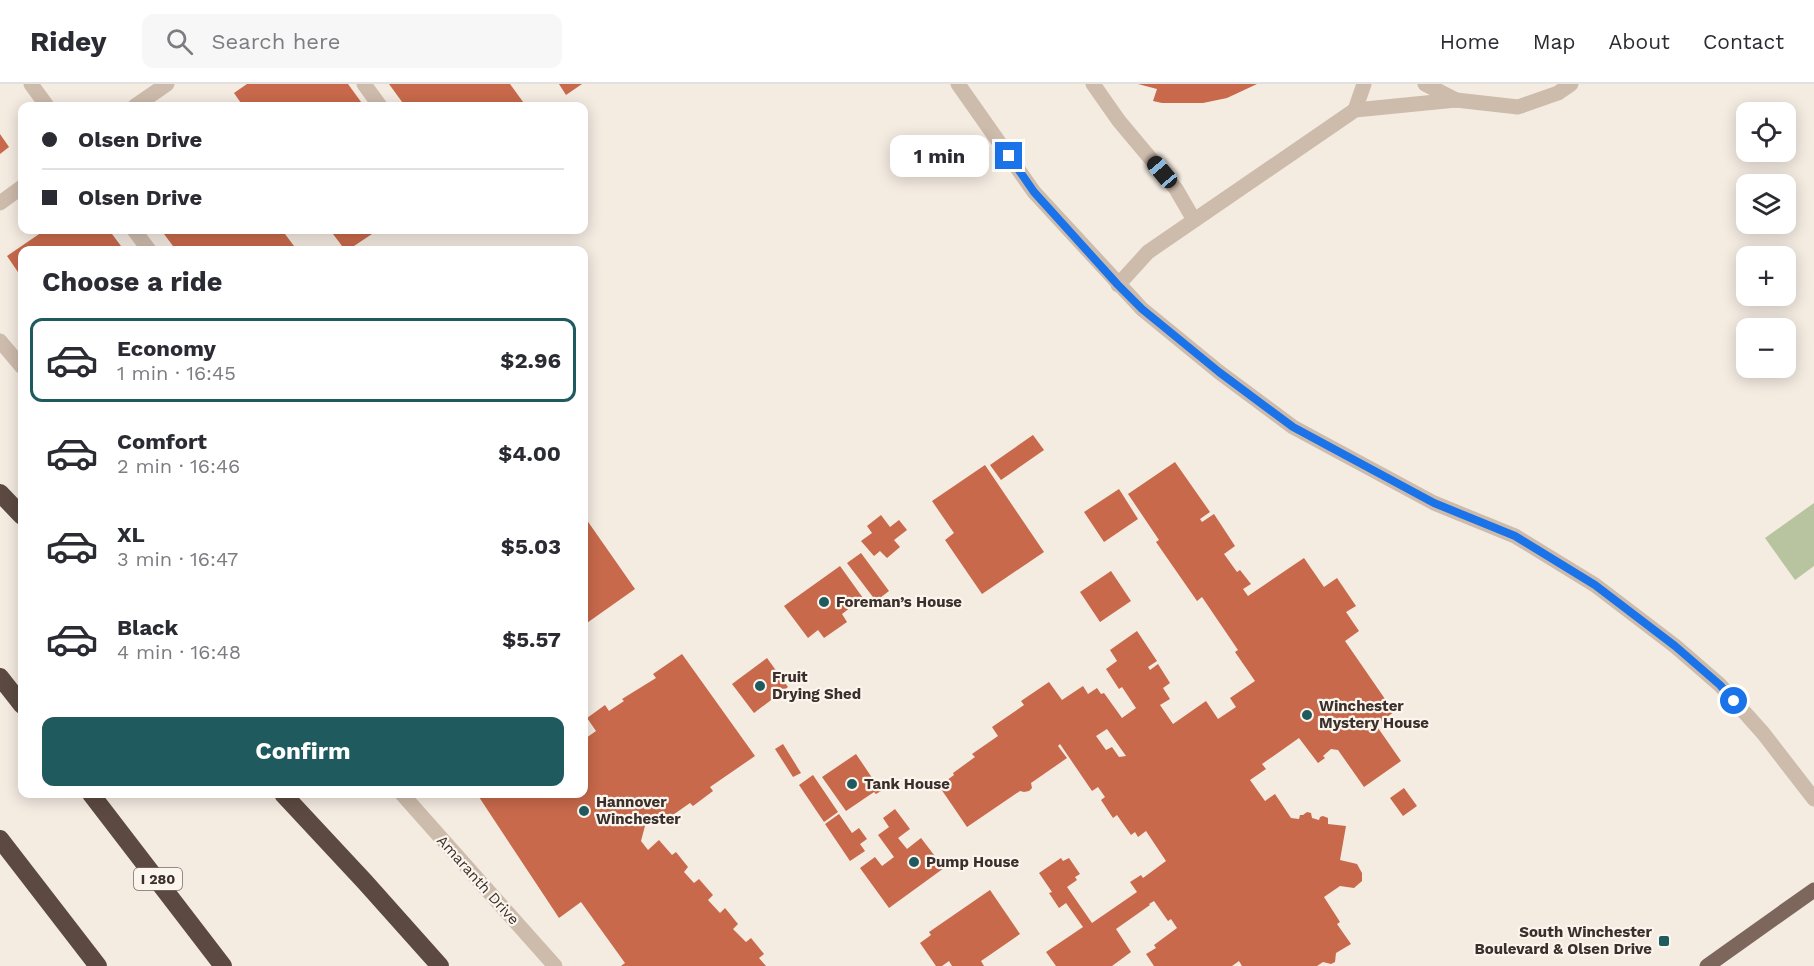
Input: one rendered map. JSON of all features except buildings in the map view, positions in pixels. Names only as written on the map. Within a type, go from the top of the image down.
[{"type":"highway","points":[[0,493],[18,512]]},
{"type":"highway","points":[[0,677],[18,700]]},
{"type":"highway","name":"I 280","points":[[94,798],[223,966]]},
{"type":"highway","points":[[287,798],[366,882],[440,966]]},
{"type":"highway","points":[[0,840],[98,966]]},
{"type":"main road","points":[[1707,966],[1814,890]]},
{"type":"street","points":[[32,84],[44,102]]},
{"type":"street","points":[[141,102],[167,84]]},
{"type":"street","points":[[364,84],[377,102]]},
{"type":"street","points":[[958,84],[1034,192],[1142,309],[1219,372],[1293,427],[1434,503],[1515,536],[1595,585],[1639,617],[1720,685],[1763,733],[1814,799]]},
{"type":"street","points":[[1093,84],[1119,121],[1176,189],[1194,220]]},
{"type":"street","points":[[1355,110],[1364,84]]},
{"type":"street","points":[[1425,84],[1456,100]]},
{"type":"street","points":[[1118,285],[1148,252],[1355,110],[1456,100],[1518,106],[1558,93],[1571,84]]},
{"type":"street","points":[[0,203],[18,190]]},
{"type":"street","points":[[0,341],[18,362]]},
{"type":"street","name":"Amaranth Drive","points":[[406,798],[555,966]]},
{"type":"green space","points":[[1814,503],[1814,566],[1795,580],[1765,538]]},
{"type":"place","name":"Foreman’s House","points":[[824,602]]},
{"type":"place","name":"Fruit Drying Shed","points":[[760,686]]},
{"type":"place","name":"Winchester Mystery House","points":[[1307,715]]},
{"type":"place","name":"Tank House","points":[[852,784]]},
{"type":"place","name":"Hannover Winchester","points":[[584,811]]},
{"type":"place","name":"Pump House","points":[[914,862]]},
{"type":"place","name":"South Winchester Boulevard & Olsen Drive","points":[[1664,941]]},
{"type":"route","points":[[1009,156],[1034,192],[1118,285],[1142,309],[1219,372],[1293,427],[1434,503],[1515,536],[1595,585],[1675,646],[1720,685],[1734,701]]}]
